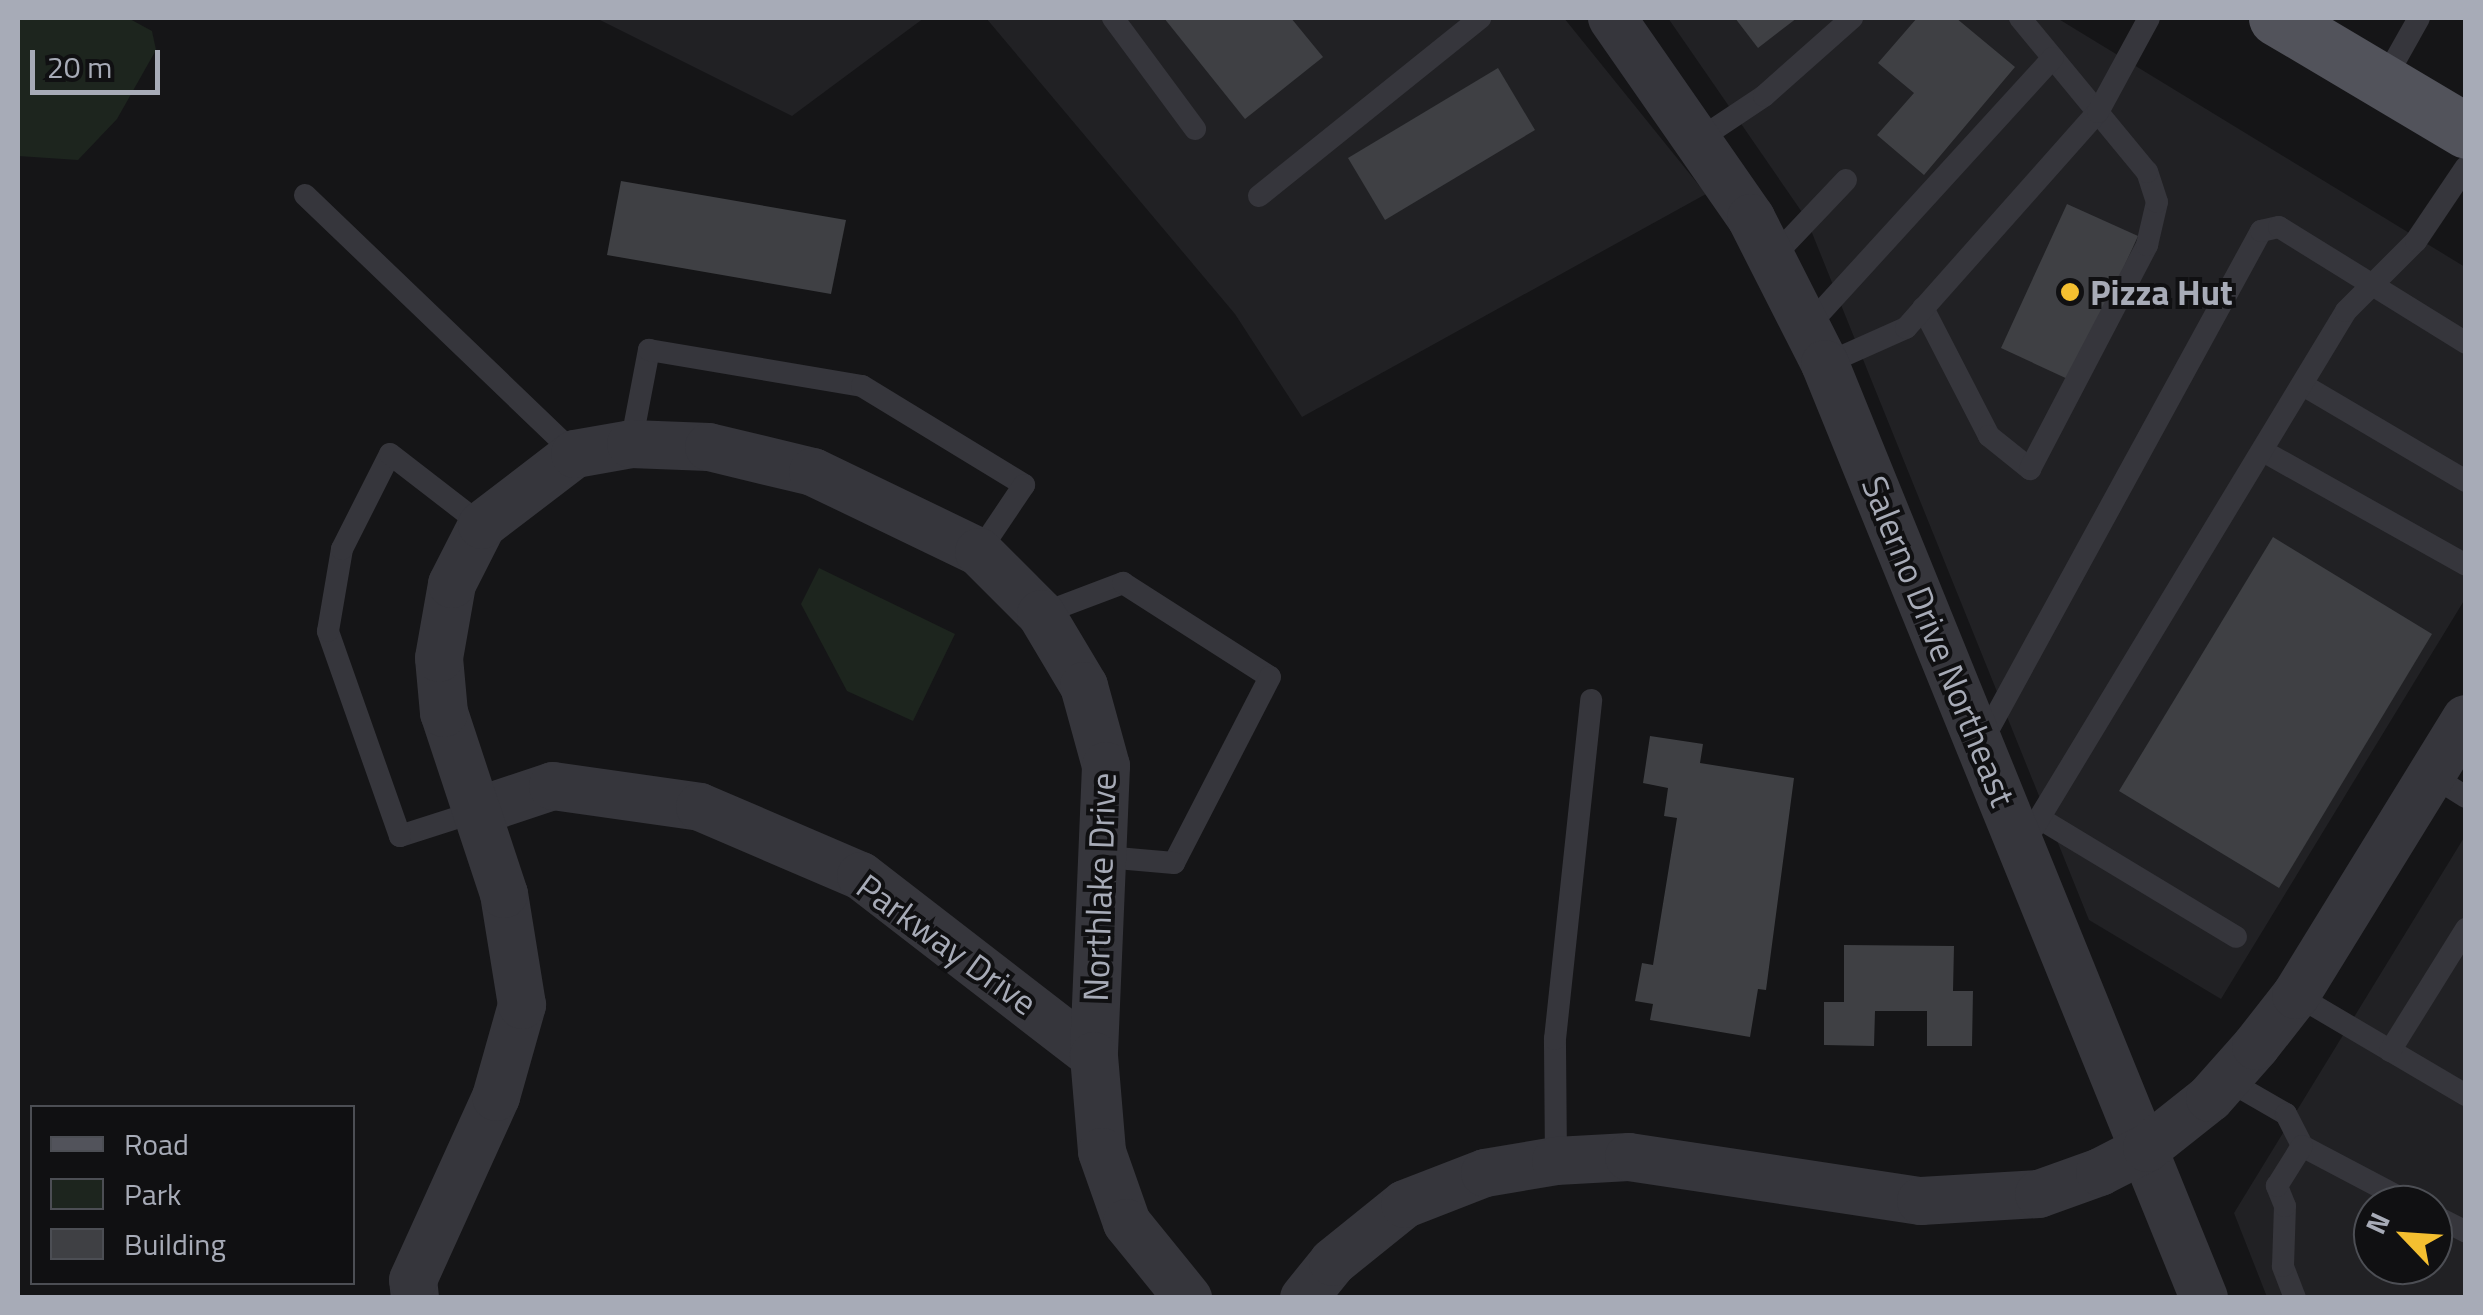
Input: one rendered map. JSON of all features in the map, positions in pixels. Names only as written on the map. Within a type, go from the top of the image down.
[{"type":"main road","points":[[2276,18],[2466,132]]},
{"type":"street","name":"Salerno Drive Northeast","points":[[1612,18],[1701,138],[1773,257],[1817,345],[1980,745],[2031,831],[2204,1298]]},
{"type":"street","name":"Northlake Drive","points":[[478,810],[444,713],[439,658],[452,584],[482,525],[574,454],[631,444],[709,447],[814,472],[979,552],[1041,614],[1084,686],[1102,750],[1105,857],[1094,1056],[1102,1152],[1127,1223],[1188,1298]]},
{"type":"street","points":[[1304,1298],[1333,1262],[1405,1204],[1485,1173],[1556,1161],[1629,1156],[1921,1201],[2039,1194],[2147,1148],[2226,1080],[2296,995],[2448,786],[2466,719]]},
{"type":"street","name":"Parkway Drive","points":[[478,810],[553,786],[700,807],[861,876],[1094,1056]]},
{"type":"street","points":[[415,1298],[412,1280],[496,1097],[522,1005],[504,894],[478,810]]},
{"type":"lane","points":[[1113,18],[1195,130]]},
{"type":"lane","points":[[1259,196],[1480,18]]},
{"type":"lane","points":[[1701,138],[1764,96],[1852,18]]},
{"type":"lane","points":[[1923,308],[1990,436],[2030,469],[2106,334],[2148,245],[2157,202],[2147,172],[2020,18]]},
{"type":"lane","points":[[1817,345],[1906,328],[2098,112],[2149,18]]},
{"type":"lane","points":[[2382,82],[2419,18]]},
{"type":"lane","points":[[1817,345],[2053,58]]},
{"type":"lane","points":[[2236,937],[2031,831],[2303,386],[2371,282],[2416,241],[2466,167]]},
{"type":"lane","points":[[1773,257],[1846,180]]},
{"type":"lane","points":[[305,195],[574,454]]},
{"type":"lane","points":[[1980,745],[2248,244],[2278,226],[2466,343]]},
{"type":"lane","points":[[631,444],[648,350],[862,386],[1024,485],[979,552]]},
{"type":"lane","points":[[2303,386],[2466,480]]},
{"type":"lane","points":[[2263,451],[2466,565]]},
{"type":"lane","points":[[478,810],[400,836],[328,631],[342,550],[390,454],[482,525]]},
{"type":"lane","points":[[1041,614],[1123,583],[1270,677],[1174,862],[1105,857]]},
{"type":"lane","points":[[1556,1161],[1555,1039],[1591,700]]},
{"type":"lane","points":[[2390,1050],[2466,928]]},
{"type":"lane","points":[[2296,995],[2466,1095]]},
{"type":"lane","points":[[2226,1080],[2286,1114],[2302,1146],[2376,1185]]},
{"type":"lane","points":[[2296,1298],[2283,1266],[2285,1206],[2277,1186],[2302,1146]]},
{"type":"shaded area","points":[[596,18],[924,18],[792,116]]},
{"type":"shaded area","points":[[986,18],[1564,18],[1706,194],[1302,417],[1235,314]]},
{"type":"shaded area","points":[[1668,18],[2057,18],[2465,267],[2465,599],[2221,999],[2089,920],[1806,218]]},
{"type":"shaded area","points":[[2465,836],[2465,1297],[2267,1297],[2234,1213]]},
{"type":"green space","points":[[18,18],[128,18],[152,31],[156,50],[117,119],[78,160],[18,156]]},
{"type":"green space","points":[[819,568],[955,634],[913,721],[847,691],[801,604]]},
{"type":"building","points":[[1164,18],[1291,18],[1323,57],[1245,119]]},
{"type":"building","points":[[1735,18],[1797,18],[1758,48]]},
{"type":"building","points":[[1917,18],[1956,18],[2015,67],[1924,175],[1877,135],[1914,93],[1878,63]]},
{"type":"building","points":[[1498,68],[1535,130],[1385,220],[1348,158]]},
{"type":"building","points":[[621,181],[846,220],[831,294],[607,255]]},
{"type":"building","name":"Pizza Hut","points":[[2067,204],[2138,236],[2072,381],[2001,348]]},
{"type":"building","points":[[2273,537],[2432,634],[2279,888],[2119,791]]},
{"type":"building","points":[[1650,736],[1703,744],[1700,763],[1794,778],[1766,990],[1758,989],[1750,1037],[1650,1020],[1653,1004],[1635,1001],[1642,963],[1653,965],[1677,818],[1664,816],[1668,788],[1643,783]]},
{"type":"building","points":[[1844,945],[1954,946],[1953,991],[1973,991],[1972,1046],[1927,1046],[1927,1011],[1875,1011],[1874,1046],[1824,1045],[1824,1002],[1844,1002]]},
{"type":"place","name":"Pizza Hut","points":[[2070,292]]}]
